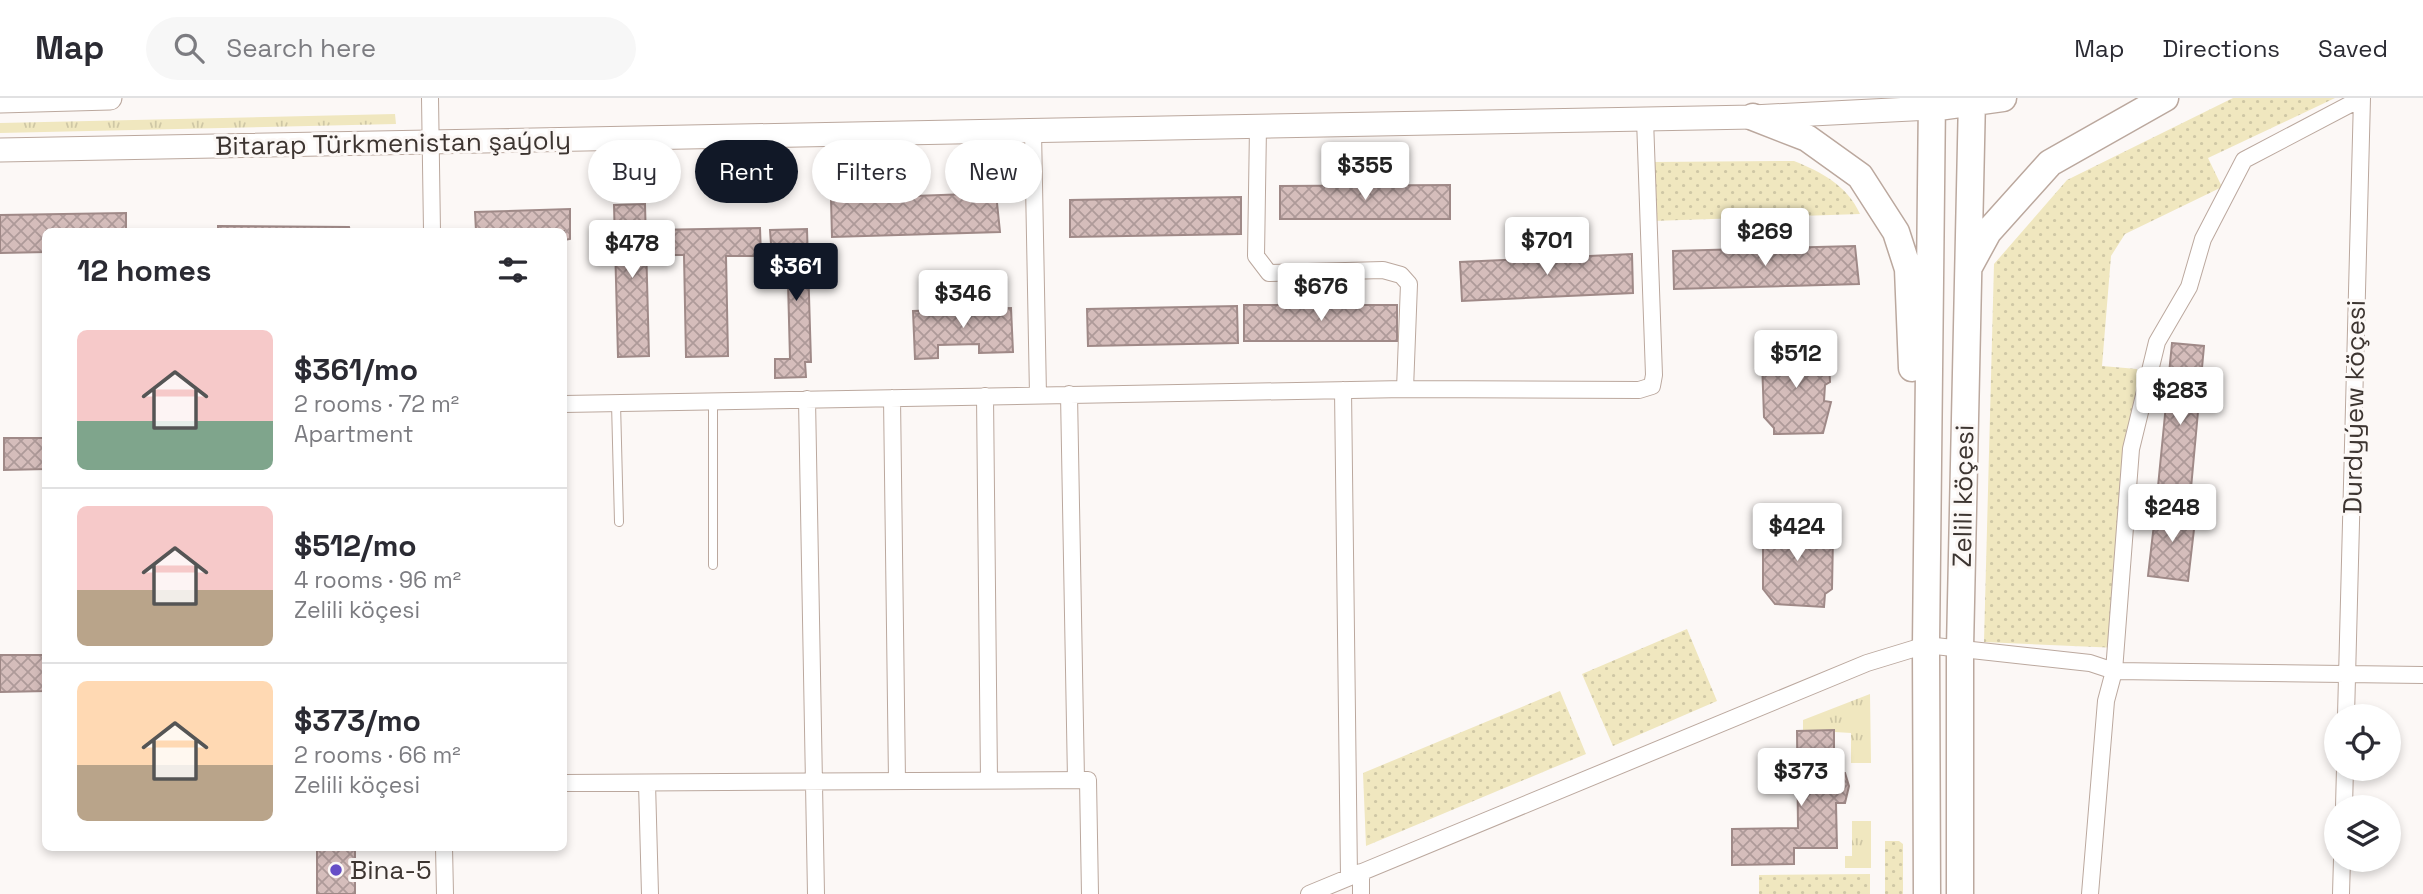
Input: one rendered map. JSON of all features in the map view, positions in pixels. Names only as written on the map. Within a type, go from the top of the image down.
[{"type":"main road","points":[[0,101],[110,98]]},
{"type":"main road","name":"Bitarap Türkmenistan şaýoly","points":[[0,150],[1754,117],[2003,98]]},
{"type":"main road","points":[[1968,270],[1988,232],[2050,163],[2165,98]]},
{"type":"main road","name":"Zelili köçesi","points":[[1960,894],[1960,648],[1972,100]]},
{"type":"main road","name":"Zelili köçesi","points":[[1927,894],[1926,645],[1931,103]]},
{"type":"main road","points":[[1754,117],[1807,138],[1860,176],[1896,232],[1908,269],[1913,386],[1928,399]]},
{"type":"street","points":[[430,98],[432,228]]},
{"type":"street","points":[[2090,894],[2106,701],[2115,671],[2131,449],[2157,342],[2189,287],[2203,239],[2244,160],[2362,98]]},
{"type":"street","name":"Durdyýew köçesi","points":[[2346,704],[2362,98]]},
{"type":"street","points":[[567,404],[1405,389],[1639,390],[1652,386],[1654,375],[1645,119]]},
{"type":"street","points":[[1258,127],[1256,256],[1269,273],[1384,270],[1401,275],[1409,284],[1405,389]]},
{"type":"street","points":[[1033,131],[1038,394]]},
{"type":"street","points":[[1343,390],[1355,875],[1361,894]]},
{"type":"street","points":[[1069,394],[1076,780]]},
{"type":"street","points":[[985,396],[989,780]]},
{"type":"street","points":[[892,398],[897,781]]},
{"type":"street","points":[[807,399],[816,894]]},
{"type":"street","points":[[1308,894],[1867,663],[1926,645],[2090,663],[2115,671],[2423,675]]},
{"type":"street","points":[[567,783],[1088,780],[1090,894]]},
{"type":"street","points":[[647,783],[650,894]]},
{"type":"street","points":[[444,851],[445,894]]},
{"type":"street","points":[[2341,894],[2342,872]]},
{"type":"lane","points":[[713,401],[713,565]]},
{"type":"lane","points":[[616,403],[619,522]]},
{"type":"green space","points":[[2233,98],[2335,98],[2208,158],[2222,187],[2125,234],[2111,256],[2102,366],[2137,369],[2119,648],[1984,642],[1994,264],[2067,180]]},
{"type":"green space","points":[[395,114],[396,124],[0,133],[0,123]]},
{"type":"green space","points":[[1794,161],[1841,187],[1860,214],[1652,221],[1651,162]]},
{"type":"green space","points":[[1687,629],[1717,701],[1613,746],[1582,674]]},
{"type":"green space","points":[[1560,691],[1586,754],[1366,846],[1363,773]]},
{"type":"green space","points":[[1870,694],[1871,763],[1851,763],[1851,733],[1803,730],[1803,720]]},
{"type":"green space","points":[[1852,821],[1871,821],[1871,868],[1845,868],[1845,856],[1852,856]]},
{"type":"green space","points":[[1885,841],[1899,841],[1903,844],[1903,894],[1885,894]]},
{"type":"green space","points":[[1870,874],[1870,894],[1759,894],[1759,875]]},
{"type":"building","points":[[1450,185],[1450,219],[1280,219],[1280,186]]},
{"type":"building","points":[[931,195],[945,195],[945,203],[997,203],[1000,232],[832,237],[831,203],[931,203]]},
{"type":"building","points":[[1241,197],[1241,234],[1070,237],[1070,200]]},
{"type":"building","points":[[645,204],[649,356],[618,357],[614,205]]},
{"type":"building","points":[[570,209],[570,239],[567,240],[567,228],[476,228],[475,212]]},
{"type":"building","points":[[126,213],[126,228],[42,228],[42,252],[0,253],[0,215]]},
{"type":"building","points":[[218,226],[349,228],[218,228]]},
{"type":"building","points":[[760,228],[761,256],[726,256],[728,356],[686,357],[684,255],[652,255],[651,230]]},
{"type":"building","points":[[807,229],[811,362],[805,362],[806,377],[775,378],[775,359],[790,359],[787,244],[771,244],[770,230]]},
{"type":"building","points":[[1855,246],[1859,284],[1674,289],[1673,251]]},
{"type":"building","points":[[1632,254],[1633,293],[1462,301],[1460,262]]},
{"type":"building","points":[[1244,305],[1397,305],[1397,341],[1244,341]]},
{"type":"building","points":[[1237,306],[1238,343],[1088,346],[1087,309]]},
{"type":"building","points":[[1011,308],[1013,352],[979,353],[979,344],[938,345],[938,358],[915,359],[913,311]]},
{"type":"building","points":[[2172,343],[2204,346],[2189,510],[2156,507]]},
{"type":"building","points":[[1775,347],[1819,348],[1829,362],[1830,382],[1825,385],[1824,401],[1831,402],[1823,433],[1774,434],[1774,428],[1764,417],[1762,361],[1774,353]]},
{"type":"building","points":[[4,438],[42,438],[42,469],[4,470]]},
{"type":"building","points":[[2156,507],[2196,512],[2188,581],[2148,576]]},
{"type":"building","points":[[1817,519],[1818,529],[1833,537],[1832,589],[1825,594],[1824,607],[1775,604],[1763,589],[1763,532],[1774,520]]},
{"type":"building","points":[[0,655],[42,655],[42,691],[0,692]]},
{"type":"building","points":[[1834,730],[1834,773],[1845,773],[1849,786],[1845,803],[1836,803],[1837,848],[1794,848],[1794,864],[1732,865],[1732,829],[1798,828],[1797,731]]},
{"type":"building","name":"Bina-5","points":[[317,851],[355,851],[355,894],[317,894]]},
{"type":"place","name":"Bina-5","points":[[336,870]]}]
